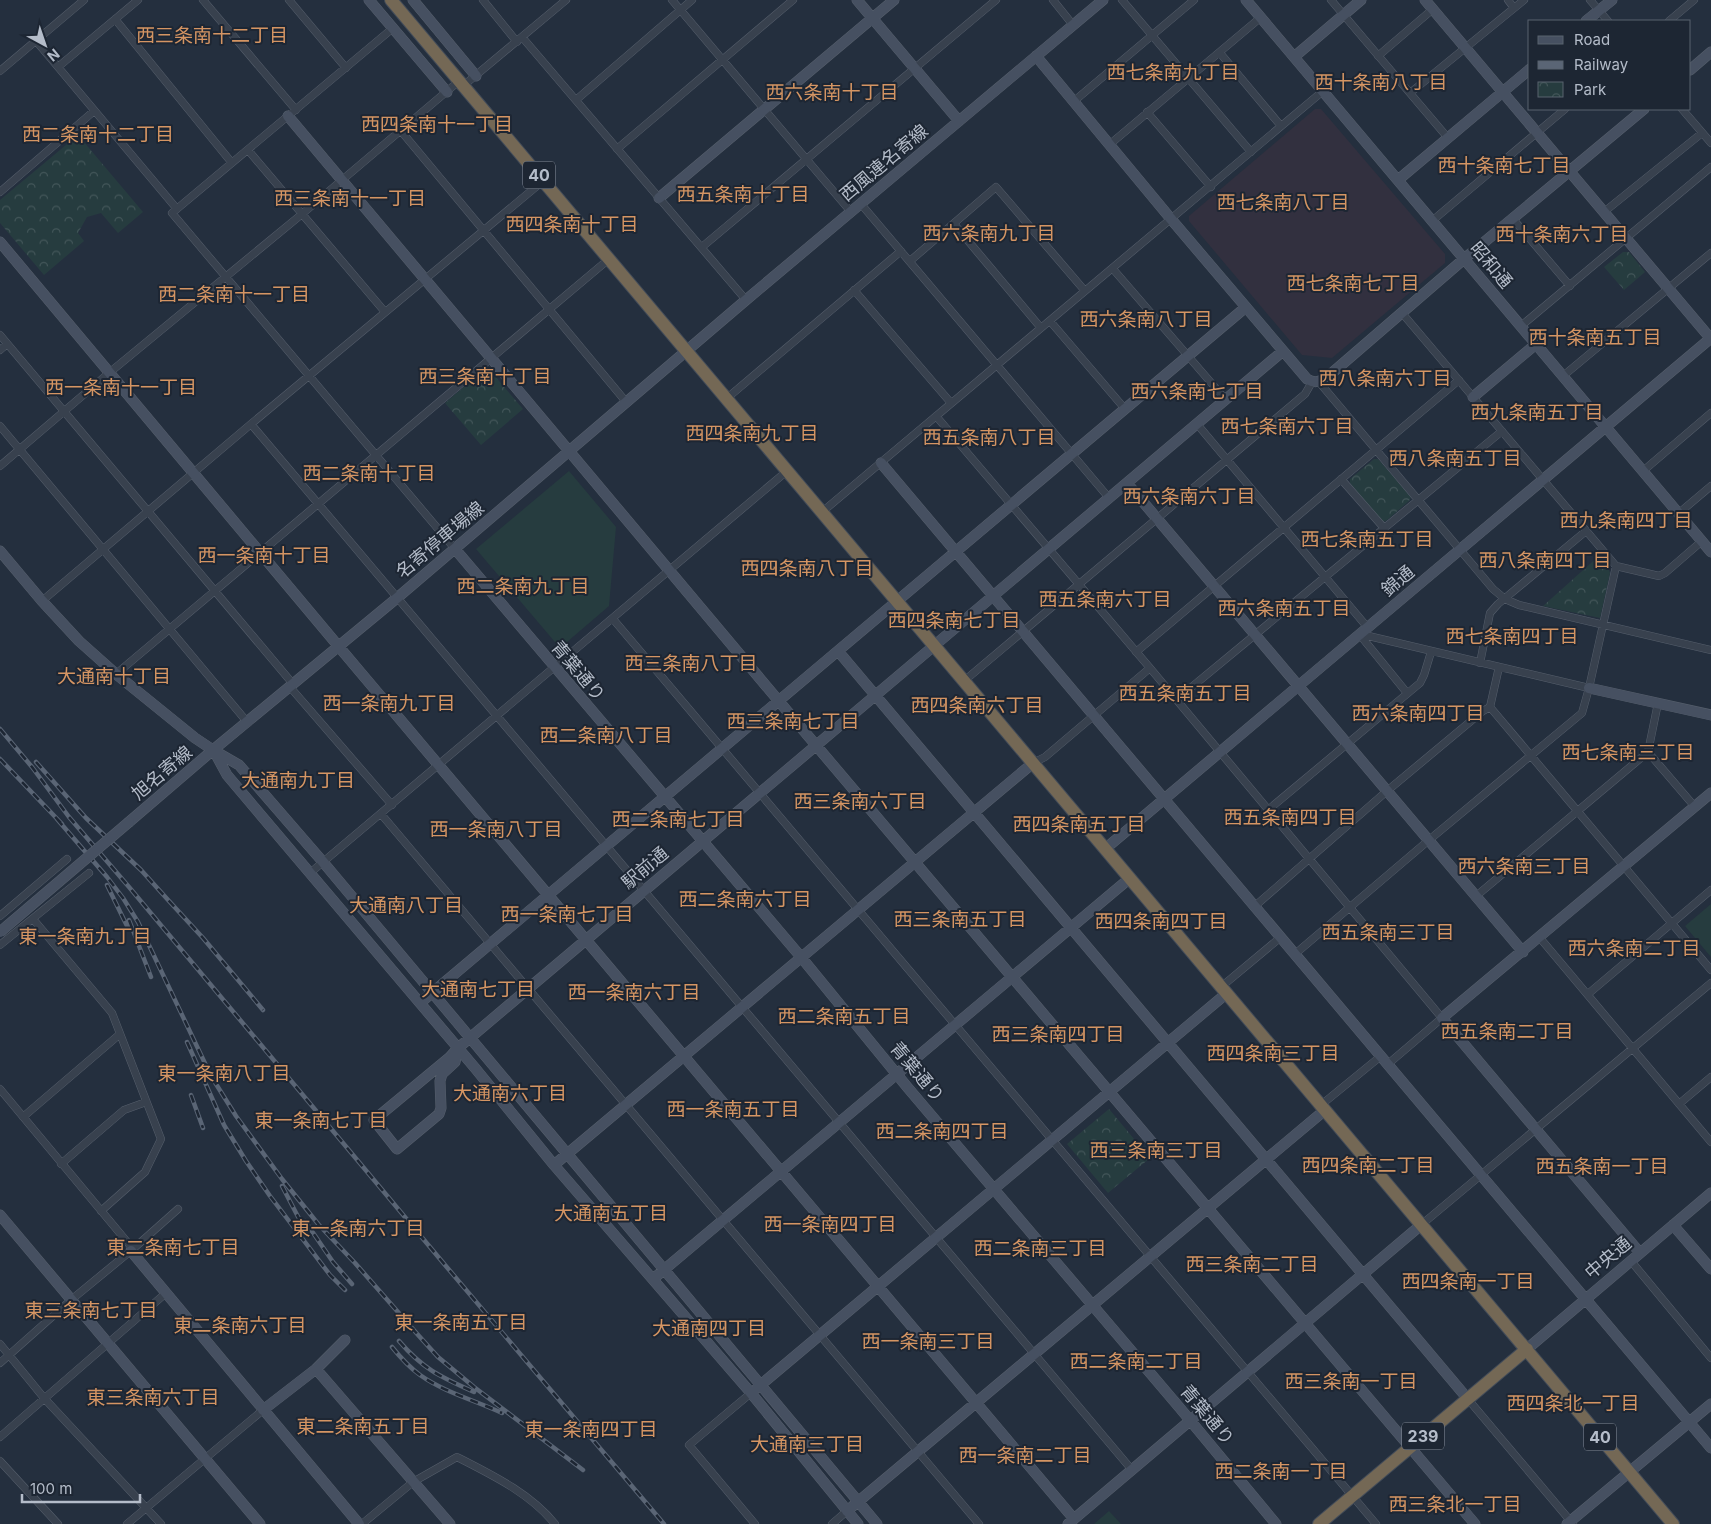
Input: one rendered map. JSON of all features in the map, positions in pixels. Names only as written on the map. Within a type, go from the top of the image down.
[{"type":"highway","name":"40","points":[[391,0],[1673,1524]]},
{"type":"highway","name":"239","points":[[1319,1524],[1527,1349]]},
{"type":"street","points":[[0,71],[84,0]]},
{"type":"street","points":[[58,67],[138,0]]},
{"type":"street","points":[[204,0],[342,180],[779,701],[1475,1524]]},
{"type":"street","points":[[289,0],[346,68]]},
{"type":"street","points":[[369,0],[446,92]]},
{"type":"street","points":[[413,0],[476,76]]},
{"type":"street","points":[[483,0],[576,100],[746,300]]},
{"type":"street","points":[[0,466],[446,92],[476,76],[566,0]]},
{"type":"street","points":[[672,0],[851,212]]},
{"type":"street","points":[[576,100],[692,0]]},
{"type":"street","points":[[616,148],[793,0]]},
{"type":"street","points":[[857,0],[959,121]]},
{"type":"street","points":[[659,198],[894,0]]},
{"type":"street","points":[[702,247],[996,0]]},
{"type":"street","points":[[1053,0],[1073,25]]},
{"type":"street","name":"西風連名寄線","points":[[686,351],[1104,0]]},
{"type":"street","points":[[1122,0],[1251,152]]},
{"type":"street","points":[[1073,102],[1194,0]]},
{"type":"street","name":"昭和通","points":[[1246,0],[1711,552]]},
{"type":"street","points":[[1331,0],[1448,138]]},
{"type":"street","points":[[1294,57],[1361,0]]},
{"type":"street","points":[[1425,0],[1711,339]]},
{"type":"street","points":[[1508,0],[1514,8]]},
{"type":"street","points":[[1410,93],[1524,0]]},
{"type":"street","points":[[1590,0],[1607,20]]},
{"type":"street","points":[[1587,20],[1612,0]]},
{"type":"street","points":[[1670,20],[1694,0]]},
{"type":"street","points":[[1378,56],[1433,9]]},
{"type":"street","points":[[1110,145],[1260,18]]},
{"type":"street","points":[[115,19],[232,163]]},
{"type":"street","points":[[393,28],[172,213],[455,549]]},
{"type":"street","points":[[36,41],[177,209]]},
{"type":"street","points":[[1691,69],[1711,52]]},
{"type":"street","points":[[1220,53],[1281,126]]},
{"type":"street","points":[[1036,56],[1307,379],[1316,382],[1419,500],[1493,589],[1505,599],[1519,605],[1711,650]]},
{"type":"street","points":[[1398,180],[1528,71]]},
{"type":"street","points":[[822,512],[1323,91]]},
{"type":"street","points":[[1432,221],[1564,110]]},
{"type":"street","points":[[964,681],[1158,519],[1316,382],[1402,313],[1643,110]]},
{"type":"street","points":[[1683,110],[1711,143]]},
{"type":"street","points":[[0,192],[94,111]]},
{"type":"street","points":[[1147,112],[1211,186]]},
{"type":"street","points":[[400,131],[627,403]]},
{"type":"street","points":[[1604,212],[1702,133]]},
{"type":"street","points":[[248,150],[385,312]]},
{"type":"street","points":[[1521,326],[1711,167]]},
{"type":"street","points":[[42,601],[309,375],[543,181]]},
{"type":"street","points":[[910,261],[996,188],[1085,292]]},
{"type":"street","points":[[861,204],[1109,498]]},
{"type":"street","points":[[1513,219],[1570,286]]},
{"type":"street","points":[[954,224],[1041,328]]},
{"type":"street","points":[[0,242],[976,1403],[1071,1521],[1364,1275],[1421,1224],[1711,983]]},
{"type":"street","points":[[726,399],[901,251]]},
{"type":"street","points":[[1563,376],[1711,253]]},
{"type":"street","points":[[116,674],[609,258]]},
{"type":"street","points":[[1112,268],[1226,400]]},
{"type":"street","points":[[854,290],[951,404]]},
{"type":"street","points":[[420,1004],[1246,307]]},
{"type":"street","points":[[1402,313],[1616,566],[1659,576],[1702,541]]},
{"type":"street","points":[[1050,321],[1125,409]]},
{"type":"street","points":[[0,335],[392,805]]},
{"type":"street","name":"錦通","points":[[1105,849],[1711,339]]},
{"type":"street","points":[[0,350],[8,344]]},
{"type":"street","points":[[1473,397],[1536,344]]},
{"type":"street","name":"名寄停車場線","points":[[213,750],[339,647],[570,452],[686,351]]},
{"type":"street","name":"駅前通","points":[[470,1038],[1283,351]]},
{"type":"street","points":[[1136,652],[1459,380]]},
{"type":"street","points":[[1643,471],[1711,413]]},
{"type":"street","points":[[936,416],[1150,668],[1640,1253]]},
{"type":"street","points":[[251,424],[1132,1470]]},
{"type":"street","points":[[1197,424],[1325,576],[1407,693]]},
{"type":"street","points":[[0,426],[248,723]]},
{"type":"street","points":[[1176,700],[1502,431]]},
{"type":"street","points":[[881,463],[1711,1448]]},
{"type":"street","points":[[310,873],[787,471]]},
{"type":"street","points":[[1341,479],[1384,528]]},
{"type":"street","points":[[1127,483],[1523,952]]},
{"type":"street","points":[[1678,513],[1711,486]]},
{"type":"street","points":[[1480,663],[1490,613],[1498,604],[1586,531]]},
{"type":"street","name":"青葉通り","points":[[455,549],[801,957],[994,1190],[1191,1421],[1276,1524]]},
{"type":"street","name":"旭名寄線","points":[[0,551],[79,641],[116,674],[213,750],[0,932]]},
{"type":"street","points":[[1296,954],[1428,840],[1582,713],[1616,566]]},
{"type":"street","points":[[613,619],[1376,1524]]},
{"type":"street","points":[[1364,631],[1430,652],[1711,715]]},
{"type":"street","points":[[838,651],[1571,1523],[1711,1404]]},
{"type":"street","points":[[1268,810],[1420,682],[1424,675],[1430,652]]},
{"type":"street","points":[[1255,906],[1387,791],[1490,707],[1499,667]]},
{"type":"street","points":[[554,1165],[1033,763],[1045,757],[1150,668]]},
{"type":"street","points":[[1476,897],[1648,752],[1658,703]]},
{"type":"street","points":[[1490,707],[1711,970]]},
{"type":"street","points":[[213,750],[239,765],[323,862],[877,1524]]},
{"type":"street","points":[[213,750],[227,775],[458,1048],[554,1165],[751,1393],[858,1524]]},
{"type":"street","points":[[1648,752],[1695,807]]},
{"type":"street","points":[[1388,1064],[1711,794]]},
{"type":"street","points":[[381,814],[979,1524]]},
{"type":"street","points":[[0,916],[67,860]]},
{"type":"street","points":[[0,945],[90,873]]},
{"type":"street","points":[[652,1279],[1130,878]]},
{"type":"street","points":[[1588,994],[1711,890]]},
{"type":"street","points":[[33,919],[112,1013],[161,1139],[145,1172],[101,1211]]},
{"type":"street","points":[[755,1524],[690,1445],[1053,1141],[1168,1042],[1280,937]]},
{"type":"street","points":[[1540,938],[1711,1142]]},
{"type":"street","points":[[23,1118],[120,1034]]},
{"type":"street","points":[[458,1048],[455,1062],[442,1074],[440,1081],[441,1108],[439,1114],[397,1149],[374,1120],[450,1057],[458,1048],[470,1038]]},
{"type":"street","points":[[832,1524],[1266,1159],[1381,1056]]},
{"type":"street","points":[[1679,1104],[1711,1077]]},
{"type":"street","points":[[0,1090],[101,1211],[166,1293],[361,1524],[413,1482],[457,1457],[495,1476],[543,1509],[555,1524]]},
{"type":"street","points":[[61,1164],[124,1110],[146,1102]]},
{"type":"street","name":"中央通","points":[[1527,1349],[1585,1298],[1711,1194]]},
{"type":"street","points":[[0,1363],[178,1209]]},
{"type":"street","points":[[0,1215],[260,1524]]},
{"type":"street","points":[[1673,1225],[1711,1269]]},
{"type":"street","points":[[1630,1261],[1711,1358]]},
{"type":"street","points":[[0,1437],[107,1342],[166,1293]]},
{"type":"street","points":[[127,1524],[205,1458],[316,1369],[345,1340]]},
{"type":"street","points":[[0,1344],[44,1398],[161,1524]]},
{"type":"street","points":[[316,1369],[450,1524]]},
{"type":"street","points":[[0,1462],[58,1524]]},
{"type":"shaded area","points":[[1315,109],[1321,109],[1445,254],[1445,263],[1332,358],[1302,355],[1189,221],[1189,216]]},
{"type":"green space","points":[[78,135],[143,212],[118,233],[101,213],[87,217],[78,233],[84,241],[44,275],[0,223],[0,200]]},
{"type":"green space","points":[[1623,252],[1629,252],[1645,272],[1624,290],[1604,267]]},
{"type":"green space","points":[[487,367],[523,409],[481,445],[445,403]]},
{"type":"green space","points":[[1374,459],[1378,459],[1411,497],[1409,501],[1386,521],[1382,522],[1350,483],[1350,479]]},
{"type":"green space","points":[[569,471],[616,527],[609,606],[560,648],[476,549]]},
{"type":"green space","points":[[1600,555],[1610,573],[1600,618],[1543,606]]},
{"type":"green space","points":[[1711,904],[1711,957],[1685,926]]},
{"type":"green space","points":[[1109,1109],[1150,1158],[1108,1193],[1067,1144]]},
{"type":"green space","points":[[1109,1511],[1121,1524],[1094,1524]]},
{"type":"railway","points":[[0,729],[32,767],[69,817],[664,1524]]},
{"type":"railway","points":[[0,759],[62,824]]},
{"type":"railway","points":[[36,762],[86,818],[141,870],[203,938],[263,1010]]},
{"type":"railway","points":[[57,819],[123,898],[138,922],[211,1076],[236,1116],[282,1179],[319,1225],[438,1357],[474,1387],[583,1470]]},
{"type":"railway","points":[[107,885],[128,928]]},
{"type":"railway","points":[[129,920],[151,977]]},
{"type":"railway","points":[[187,1042],[224,1125],[246,1161],[330,1275],[345,1290]]},
{"type":"railway","points":[[191,1095],[203,1128]]},
{"type":"railway","points":[[282,1186],[306,1232]]},
{"type":"railway","points":[[305,1221],[333,1262],[352,1284]]},
{"type":"railway","points":[[399,1341],[433,1372],[474,1392]]},
{"type":"railway","points":[[392,1347],[412,1369],[429,1381],[502,1413]]},
{"type":"district","name":"西三条南十二丁目","points":[[212,35]]},
{"type":"district","name":"西七条南九丁目","points":[[1173,72]]},
{"type":"district","name":"西十条南八丁目","points":[[1381,82]]},
{"type":"district","name":"西六条南十丁目","points":[[832,92]]},
{"type":"district","name":"西四条南十一丁目","points":[[437,124]]},
{"type":"district","name":"西二条南十二丁目","points":[[98,134]]},
{"type":"district","name":"西十条南七丁目","points":[[1504,165]]},
{"type":"district","name":"西五条南十丁目","points":[[743,194]]},
{"type":"district","name":"西三条南十一丁目","points":[[350,198]]},
{"type":"district","name":"西七条南八丁目","points":[[1283,202]]},
{"type":"district","name":"西四条南十丁目","points":[[572,224]]},
{"type":"district","name":"西六条南九丁目","points":[[989,233]]},
{"type":"district","name":"西十条南六丁目","points":[[1562,234]]},
{"type":"district","name":"西七条南七丁目","points":[[1353,283]]},
{"type":"district","name":"西二条南十一丁目","points":[[234,294]]},
{"type":"district","name":"西六条南八丁目","points":[[1146,319]]},
{"type":"district","name":"西十条南五丁目","points":[[1595,337]]},
{"type":"district","name":"西三条南十丁目","points":[[485,376]]},
{"type":"district","name":"西八条南六丁目","points":[[1385,378]]},
{"type":"district","name":"西一条南十一丁目","points":[[121,387]]},
{"type":"district","name":"西六条南七丁目","points":[[1197,391]]},
{"type":"district","name":"西九条南五丁目","points":[[1537,412]]},
{"type":"district","name":"西七条南六丁目","points":[[1287,426]]},
{"type":"district","name":"西四条南九丁目","points":[[752,433]]},
{"type":"district","name":"西五条南八丁目","points":[[989,437]]},
{"type":"district","name":"西八条南五丁目","points":[[1455,458]]},
{"type":"district","name":"西二条南十丁目","points":[[369,473]]},
{"type":"district","name":"西六条南六丁目","points":[[1189,496]]},
{"type":"district","name":"西九条南四丁目","points":[[1626,520]]},
{"type":"district","name":"西七条南五丁目","points":[[1367,539]]},
{"type":"district","name":"西一条南十丁目","points":[[264,555]]},
{"type":"district","name":"西八条南四丁目","points":[[1545,560]]},
{"type":"district","name":"西四条南八丁目","points":[[807,568]]},
{"type":"district","name":"西二条南九丁目","points":[[523,586]]},
{"type":"district","name":"西五条南六丁目","points":[[1105,599]]},
{"type":"district","name":"西六条南五丁目","points":[[1284,608]]},
{"type":"district","name":"西四条南七丁目","points":[[954,620]]},
{"type":"district","name":"西七条南四丁目","points":[[1512,636]]},
{"type":"district","name":"西三条南八丁目","points":[[691,663]]},
{"type":"district","name":"大通南十丁目","points":[[114,676]]},
{"type":"district","name":"西五条南五丁目","points":[[1185,693]]},
{"type":"district","name":"西一条南九丁目","points":[[389,703]]},
{"type":"district","name":"西四条南六丁目","points":[[977,705]]},
{"type":"district","name":"西六条南四丁目","points":[[1418,713]]},
{"type":"district","name":"西三条南七丁目","points":[[793,721]]},
{"type":"district","name":"西二条南八丁目","points":[[606,735]]},
{"type":"district","name":"西七条南三丁目","points":[[1628,752]]},
{"type":"district","name":"大通南九丁目","points":[[298,780]]},
{"type":"district","name":"西三条南六丁目","points":[[860,801]]},
{"type":"district","name":"西五条南四丁目","points":[[1290,817]]},
{"type":"district","name":"西二条南七丁目","points":[[678,819]]},
{"type":"district","name":"西四条南五丁目","points":[[1079,824]]},
{"type":"district","name":"西一条南八丁目","points":[[496,829]]},
{"type":"district","name":"西六条南三丁目","points":[[1524,866]]},
{"type":"district","name":"西二条南六丁目","points":[[745,899]]},
{"type":"district","name":"大通南八丁目","points":[[406,905]]},
{"type":"district","name":"西一条南七丁目","points":[[567,914]]},
{"type":"district","name":"西三条南五丁目","points":[[960,919]]},
{"type":"district","name":"西四条南四丁目","points":[[1161,921]]},
{"type":"district","name":"西五条南三丁目","points":[[1388,932]]},
{"type":"district","name":"東一条南九丁目","points":[[85,936]]},
{"type":"district","name":"西六条南二丁目","points":[[1634,948]]},
{"type":"district","name":"大通南七丁目","points":[[478,989]]},
{"type":"district","name":"西一条南六丁目","points":[[634,992]]},
{"type":"district","name":"西二条南五丁目","points":[[844,1016]]},
{"type":"district","name":"西五条南二丁目","points":[[1507,1031]]},
{"type":"district","name":"西三条南四丁目","points":[[1058,1034]]},
{"type":"district","name":"西四条南三丁目","points":[[1273,1053]]},
{"type":"district","name":"東一条南八丁目","points":[[224,1073]]},
{"type":"district","name":"大通南六丁目","points":[[510,1093]]},
{"type":"district","name":"西一条南五丁目","points":[[733,1109]]},
{"type":"district","name":"東一条南七丁目","points":[[321,1120]]},
{"type":"district","name":"西二条南四丁目","points":[[942,1131]]},
{"type":"district","name":"西三条南三丁目","points":[[1156,1150]]},
{"type":"district","name":"西四条南二丁目","points":[[1368,1165]]},
{"type":"district","name":"西五条南一丁目","points":[[1602,1166]]},
{"type":"district","name":"大通南五丁目","points":[[611,1213]]},
{"type":"district","name":"西一条南四丁目","points":[[830,1224]]},
{"type":"district","name":"東一条南六丁目","points":[[358,1228]]},
{"type":"district","name":"東二条南七丁目","points":[[173,1247]]},
{"type":"district","name":"西二条南三丁目","points":[[1040,1248]]},
{"type":"district","name":"西三条南二丁目","points":[[1252,1264]]},
{"type":"district","name":"西四条南一丁目","points":[[1468,1281]]},
{"type":"district","name":"東三条南七丁目","points":[[91,1310]]},
{"type":"district","name":"東一条南五丁目","points":[[461,1322]]},
{"type":"district","name":"東二条南六丁目","points":[[240,1325]]},
{"type":"district","name":"大通南四丁目","points":[[709,1328]]},
{"type":"district","name":"西一条南三丁目","points":[[928,1341]]},
{"type":"district","name":"西二条南二丁目","points":[[1136,1361]]},
{"type":"district","name":"西三条南一丁目","points":[[1351,1381]]},
{"type":"district","name":"東三条南六丁目","points":[[153,1397]]},
{"type":"district","name":"西四条北一丁目","points":[[1573,1403]]},
{"type":"district","name":"東二条南五丁目","points":[[363,1426]]},
{"type":"district","name":"東一条南四丁目","points":[[591,1429]]},
{"type":"district","name":"大通南三丁目","points":[[807,1444]]},
{"type":"district","name":"西一条南二丁目","points":[[1025,1455]]},
{"type":"district","name":"西二条南一丁目","points":[[1281,1471]]},
{"type":"district","name":"西三条北一丁目","points":[[1455,1504]]}]
